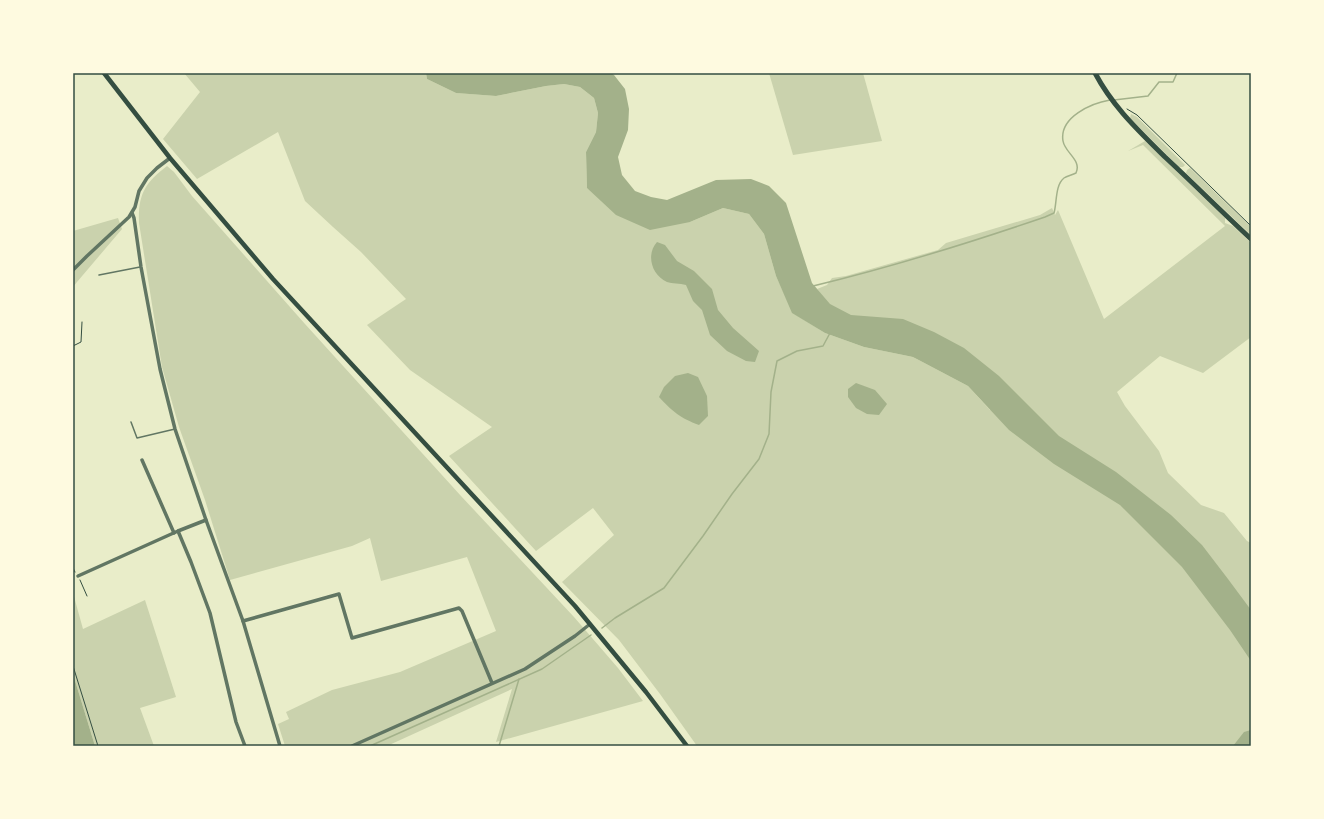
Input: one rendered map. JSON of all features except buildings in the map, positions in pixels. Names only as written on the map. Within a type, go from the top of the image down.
[{"type":"main road","points":[[104,73],[170,158],[273,279],[520,545],[627,668],[672,724],[687,746]]},
{"type":"main road","points":[[1095,73],[1117,108],[1155,147],[1251,239]]},
{"type":"street","points":[[73,270],[132,213],[139,191],[147,178],[170,158]]},
{"type":"street","points":[[132,213],[160,369],[175,429],[243,621],[280,746]]},
{"type":"street","points":[[142,460],[192,562],[210,613],[236,722],[245,746]]},
{"type":"street","points":[[78,576],[206,520]]},
{"type":"street","points":[[243,621],[339,594],[352,638],[460,608],[492,683]]},
{"type":"street","points":[[352,746],[525,669],[575,636],[590,624]]},
{"type":"lane","points":[[99,275],[141,267]]},
{"type":"lane","points":[[131,422],[137,438],[175,429]]},
{"type":"path","points":[[1126,109],[1137,115],[1251,226]]},
{"type":"path","points":[[73,346],[81,342],[82,322]]},
{"type":"path","points":[[78,576],[87,596]]},
{"type":"path","points":[[73,666],[98,746]]},
{"type":"shaded area","points":[[184,73],[426,73],[427,79],[456,93],[496,96],[564,84],[580,87],[594,98],[598,113],[596,132],[586,152],[587,188],[690,222],[723,208],[749,214],[764,234],[776,276],[793,313],[825,333],[864,347],[913,357],[968,386],[990,410],[1008,397],[847,329],[817,289],[827,285],[832,278],[846,276],[938,250],[946,243],[1040,215],[1052,208],[1055,215],[1058,210],[1104,319],[1225,226],[1143,145],[1128,151],[1145,141],[1225,218],[1225,223],[1233,226],[1251,243],[1251,337],[1203,373],[1160,356],[1117,392],[1125,406],[1159,451],[1168,473],[1201,505],[1224,513],[1247,541],[1251,543],[1251,746],[697,746],[619,640],[562,582],[614,535],[593,508],[536,551],[449,456],[492,427],[410,370],[367,325],[406,299],[361,252],[305,201],[278,132],[197,179],[163,139],[200,92]]},
{"type":"shaded area","points":[[426,73],[611,73],[614,75],[625,89],[629,109],[628,130],[618,157],[622,175],[635,191],[651,197],[667,200],[716,180],[751,179],[769,186],[786,203],[812,283],[830,304],[851,315],[903,319],[934,332],[964,348],[999,376],[1059,436],[1116,472],[1171,515],[1202,545],[1251,610],[1251,661],[1230,630],[1182,567],[1120,505],[1054,464],[1009,430],[968,386],[913,357],[864,347],[825,333],[792,313],[776,276],[764,234],[749,214],[723,208],[690,222],[650,230],[616,215],[587,188],[586,152],[596,132],[598,113],[594,98],[580,87],[564,84],[496,96],[456,93],[427,79]]},
{"type":"shaded area","points":[[769,73],[863,73],[882,141],[793,155]]},
{"type":"shaded area","points":[[1131,114],[1137,117],[1185,165],[1183,167],[1179,167],[1130,118]]},
{"type":"shaded area","points":[[167,166],[174,172],[192,196],[305,324],[461,496],[574,617],[618,668],[643,701],[496,742],[512,689],[387,746],[285,746],[278,724],[289,719],[286,712],[332,690],[400,672],[496,631],[467,557],[381,581],[370,538],[352,546],[230,580],[205,500],[179,427],[162,367],[139,223],[140,204],[144,190],[153,178]]},
{"type":"shaded area","points":[[1190,168],[1251,227],[1251,235],[1186,173]]},
{"type":"shaded area","points":[[118,218],[122,229],[73,287],[73,231]]},
{"type":"shaded area","points":[[657,242],[665,245],[677,261],[694,271],[712,289],[718,310],[733,328],[759,351],[755,362],[746,361],[727,351],[710,335],[702,310],[693,301],[686,285],[667,282],[657,274],[651,258]]},
{"type":"shaded area","points":[[688,373],[698,377],[707,396],[708,416],[699,425],[677,414],[659,397],[664,387],[675,376]]},
{"type":"shaded area","points":[[856,383],[875,390],[887,404],[879,415],[867,414],[856,408],[848,397],[848,389]]},
{"type":"shaded area","points":[[73,593],[83,629],[145,600],[176,697],[140,708],[154,746],[95,746],[73,674]]},
{"type":"shaded area","points":[[73,674],[95,746],[73,746]]},
{"type":"shaded area","points":[[1251,730],[1251,746],[1233,746],[1244,732]]},
{"type":"waterway","points":[[1114,100],[1148,96],[1159,82],[1173,82],[1177,73]]},
{"type":"waterway","points":[[813,286],[930,254],[1016,227],[1054,213],[1061,181],[1064,178],[1076,173],[1077,168],[1075,160],[1064,145],[1063,132],[1066,125],[1071,118],[1086,108],[1094,104],[1110,100]]},
{"type":"waterway","points":[[602,628],[615,618],[664,588],[759,459],[769,434],[771,392],[777,361],[797,351],[823,346],[830,333]]},
{"type":"waterway","points":[[370,746],[542,669],[591,635]]},
{"type":"waterway","points":[[499,746],[519,679]]}]
